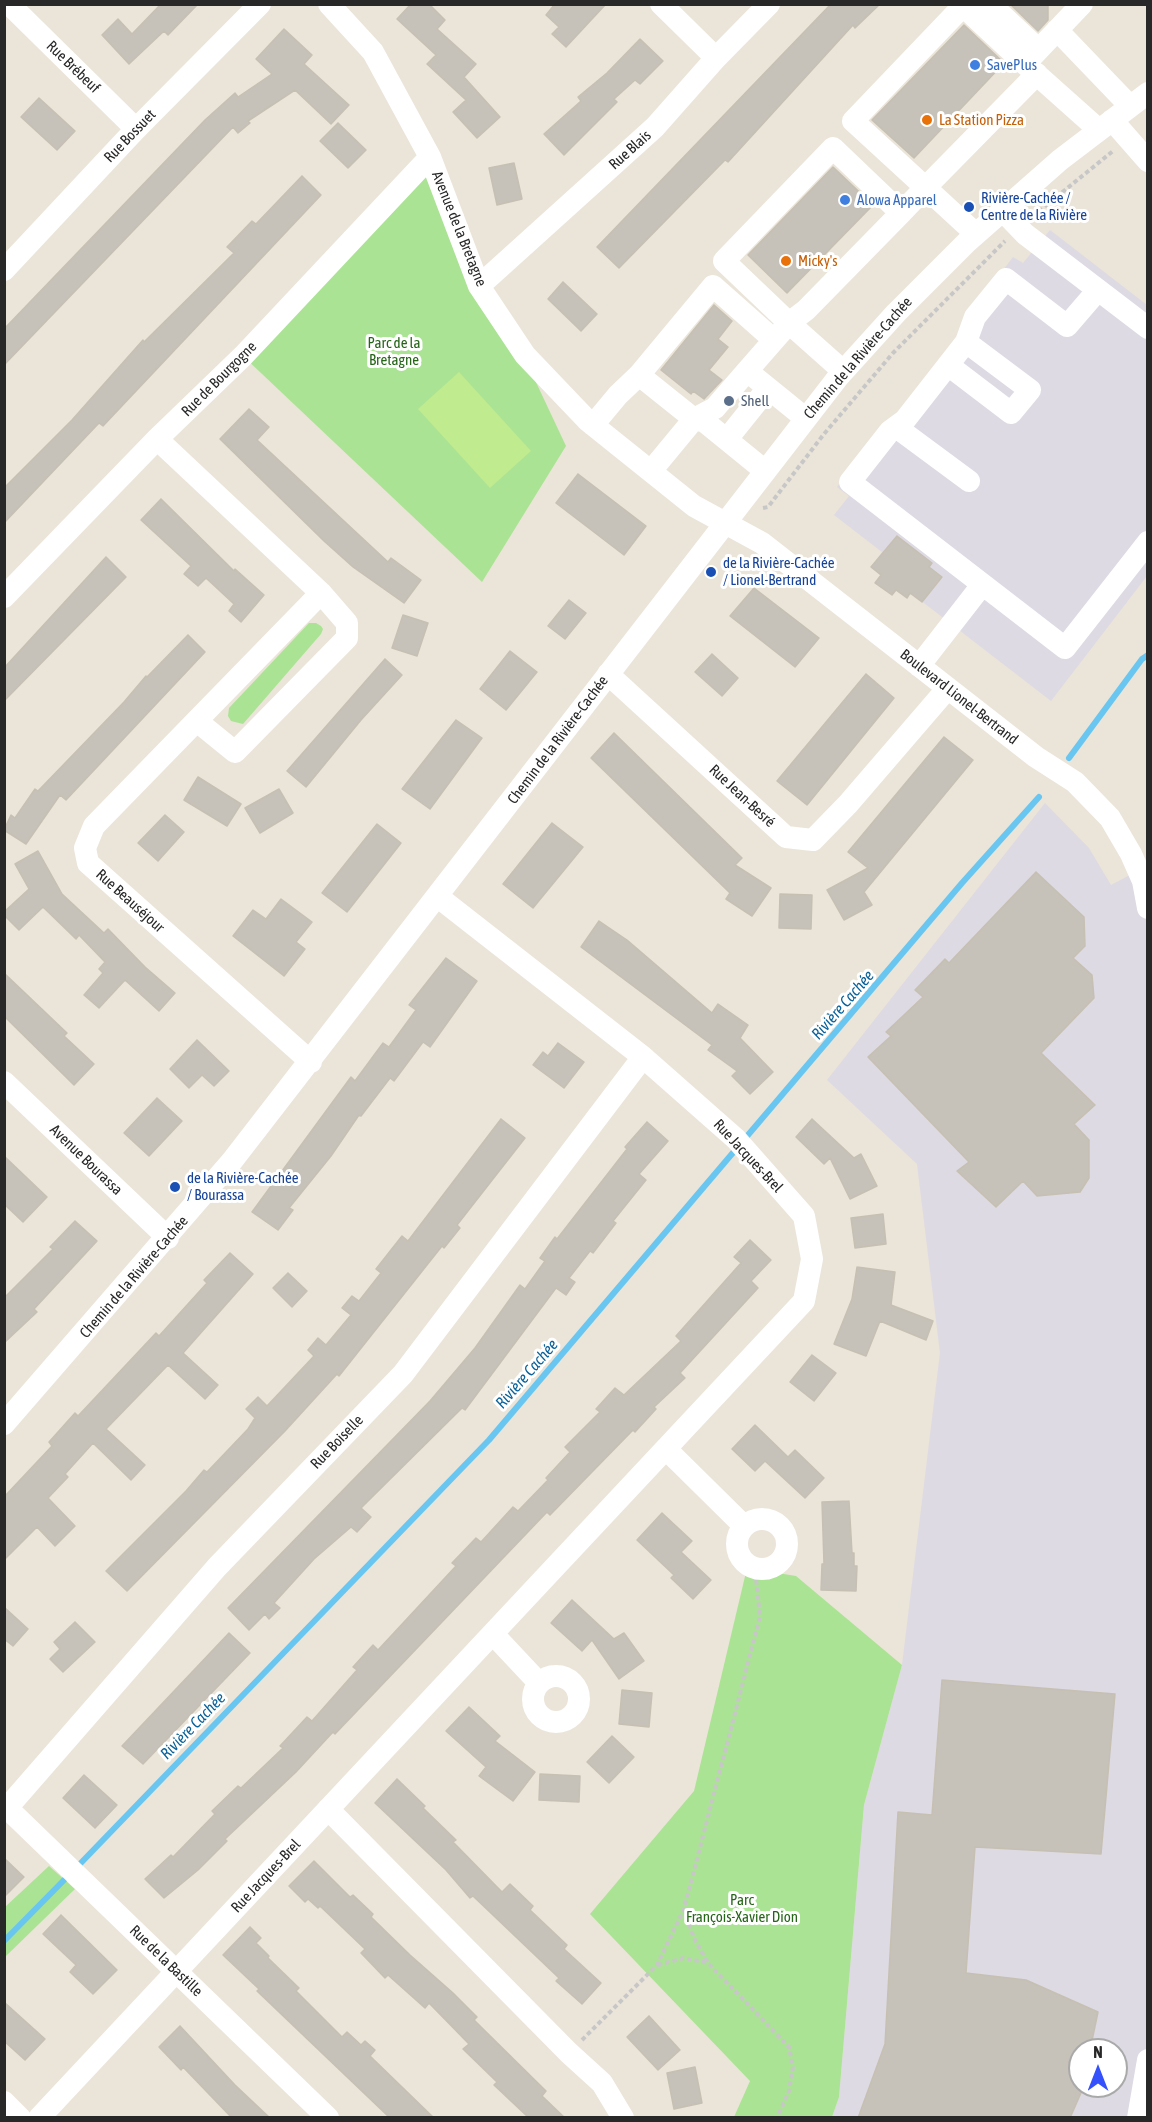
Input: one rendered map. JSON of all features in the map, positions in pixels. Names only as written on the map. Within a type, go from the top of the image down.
[{"type":"street","name":"Rue Brébeuf","points":[[9,4],[136,129]]},
{"type":"street","name":"Rue Bossuet","points":[[4,270],[136,129],[260,4]]},
{"type":"street","name":"Avenue de la Bretagne","points":[[329,4],[374,52],[430,157],[479,285],[525,355],[593,425],[694,506],[725,522]]},
{"type":"street","points":[[660,4],[716,58]]},
{"type":"street","name":"Rue Blais","points":[[479,285],[655,127],[716,58],[770,4]]},
{"type":"street","points":[[990,4],[1033,63]]},
{"type":"street","points":[[651,471],[694,419],[715,408],[789,323],[806,310],[924,189],[1033,63],[1057,30],[1082,4]]},
{"type":"street","points":[[976,234],[924,189],[853,121],[963,6],[1148,161]]},
{"type":"street","points":[[1057,30],[1139,99]]},
{"type":"street","name":"Chemin de la Rivière-Cachée","points":[[4,1424],[168,1238],[311,1062],[764,470],[843,371],[896,313],[1002,210],[1139,99]]},
{"type":"street","points":[[843,371],[724,261],[833,148],[901,213]]},
{"type":"street","name":"Rue de Bourgogne","points":[[4,597],[157,439],[243,356],[430,157]]},
{"type":"street","points":[[1002,210],[1026,234],[1148,328]]},
{"type":"street","points":[[1098,290],[1067,326],[1006,279],[975,317],[966,342],[905,420],[896,427],[850,482],[1065,648],[1148,542]]},
{"type":"street","points":[[593,425],[639,375],[713,286],[774,340]]},
{"type":"street","points":[[948,365],[1011,413],[1030,390],[966,342]]},
{"type":"street","points":[[747,370],[805,418]]},
{"type":"street","points":[[639,375],[694,419],[705,422],[764,470]]},
{"type":"street","points":[[727,439],[768,388]]},
{"type":"street","points":[[896,427],[969,481]]},
{"type":"street","points":[[157,439],[321,592],[347,623],[347,638],[235,752],[198,722]]},
{"type":"street","name":"Boulevard Lionel-Bertrand","points":[[725,522],[762,543],[1036,757],[1076,782],[1110,818],[1143,881],[1148,908]]},
{"type":"street","points":[[919,666],[982,585]]},
{"type":"street","name":"Rue Beauséjour","points":[[311,1062],[88,863],[85,848],[94,825],[198,722],[321,592]]},
{"type":"street","name":"Rue Jean-Besré","points":[[608,674],[786,837],[813,840],[848,804],[948,689]]},
{"type":"street","name":"Rue Jacques-Brel","points":[[39,2118],[804,1301],[812,1260],[804,1216],[742,1146],[643,1058],[437,896]]},
{"type":"street","name":"Rue Boiselle","points":[[6,1806],[217,1567],[403,1374],[643,1058]]},
{"type":"street","name":"Avenue Bourassa","points":[[4,1082],[168,1238]]},
{"type":"street","points":[[666,1449],[744,1526]]},
{"type":"street","points":[[760,1519],[769,1520],[783,1530],[786,1538],[785,1555],[780,1562],[764,1570],[755,1569],[743,1561],[736,1547],[737,1539],[744,1526],[760,1519]]},
{"type":"street","points":[[493,1634],[539,1683]]},
{"type":"street","name":"Rue de la Bastille","points":[[6,1806],[328,2118]]},
{"type":"street","points":[[328,1809],[568,2053],[602,2083],[623,2118]]},
{"type":"street","points":[[1138,2118],[1148,2060]]},
{"type":"street","points":[[4,2103],[20,2118]]},
{"type":"path","points":[[1026,223],[1110,153]]},
{"type":"path","name":"Chemin de la Rivière-Cachée","points":[[768,507],[824,434],[892,353],[1013,235]]},
{"type":"path","points":[[568,2053],[657,1965],[684,1909],[760,1617],[755,1569]]},
{"type":"path","points":[[684,1909],[694,1938],[708,1962],[789,2047],[793,2067],[789,2091],[777,2118]]},
{"type":"path","points":[[657,1965],[684,1958],[708,1962]]},
{"type":"shaded area","points":[[1050,230],[1147,305],[1147,576],[1051,701],[911,593],[907,598],[896,590],[892,595],[875,583],[881,575],[871,567],[882,552],[834,515],[849,496],[837,487],[882,427],[900,414],[961,337],[968,316],[1013,257],[1023,263]]},
{"type":"shaded area","points":[[1045,803],[1089,848],[1111,885],[1147,866],[1147,2117],[832,2117],[839,2097],[864,1805],[902,1665],[940,1353],[917,1164],[827,1080]]},
{"type":"green space","name":"Parc de la Bretagne","points":[[430,157],[566,446],[482,582],[243,356]]},
{"type":"green space","points":[[459,372],[531,451],[490,488],[418,409]]},
{"type":"green space","points":[[309,623],[321,626],[323,629],[321,634],[243,724],[231,721],[228,716],[229,708]]},
{"type":"green space","name":"Parc François-Xavier Dion","points":[[747,1568],[796,1576],[902,1665],[864,1805],[839,2097],[832,2117],[734,2117],[750,2081],[590,1914],[694,1791]]},
{"type":"green space","points":[[49,1866],[75,1889],[5,1957],[5,1907]]},
{"type":"building","points":[[161,4],[198,4],[168,35],[164,31],[129,64],[102,35],[118,19],[132,34]]},
{"type":"building","points":[[411,4],[429,4],[445,20],[437,29],[476,64],[464,77],[500,117],[477,138],[453,112],[466,100],[427,64],[436,55],[397,19]]},
{"type":"building","points":[[555,4],[606,4],[566,47],[552,34],[559,27],[546,15]]},
{"type":"building","points":[[831,4],[880,4],[855,28],[853,25],[728,162],[725,160],[619,268],[597,247]]},
{"type":"building","points":[[1010,4],[1048,4],[1048,20],[1038,31]]},
{"type":"building","points":[[964,25],[1004,63],[914,158],[872,120]]},
{"type":"building","points":[[284,29],[312,55],[304,64],[349,105],[331,124],[295,90],[248,121],[250,123],[238,133],[233,127],[4,365],[4,329],[205,120],[235,93],[238,97],[272,74],[256,59]]},
{"type":"building","points":[[640,39],[663,61],[640,84],[635,80],[614,99],[617,102],[564,155],[544,134],[581,101],[578,97],[607,73]]},
{"type":"building","points":[[39,98],[75,131],[57,150],[21,117]]},
{"type":"building","points":[[338,123],[366,150],[348,168],[320,141]]},
{"type":"building","points":[[514,163],[522,199],[497,205],[489,168]]},
{"type":"building","points":[[833,167],[873,205],[787,293],[748,255]]},
{"type":"building","points":[[302,176],[321,195],[103,426],[99,423],[4,523],[4,488],[72,420],[143,340],[144,342],[234,253],[227,247],[252,221],[256,224]]},
{"type":"building","points":[[563,282],[597,314],[581,331],[548,299]]},
{"type":"building","points":[[714,305],[732,321],[718,339],[728,347],[709,370],[722,380],[704,399],[693,391],[691,394],[661,370]]},
{"type":"building","points":[[249,409],[269,427],[257,440],[388,562],[391,558],[421,580],[404,603],[353,567],[220,439]]},
{"type":"building","points":[[578,474],[646,526],[624,555],[556,503]]},
{"type":"building","points":[[161,499],[234,571],[235,569],[264,595],[241,622],[229,611],[234,604],[206,578],[198,586],[184,574],[191,566],[141,520]]},
{"type":"building","points":[[897,536],[932,563],[929,567],[942,577],[922,602],[910,593],[907,598],[896,590],[892,595],[875,583],[881,575],[871,567]]},
{"type":"building","points":[[106,557],[126,577],[4,701],[4,668]]},
{"type":"building","points":[[754,588],[819,638],[795,667],[730,616]]},
{"type":"building","points":[[569,600],[586,613],[565,639],[548,626]]},
{"type":"building","points":[[403,615],[428,623],[417,656],[392,648]]},
{"type":"building","points":[[188,635],[205,652],[66,800],[60,795],[26,844],[4,830],[11,815],[15,818],[35,789],[38,791],[146,676]]},
{"type":"building","points":[[510,651],[537,672],[506,710],[480,689]]},
{"type":"building","points":[[712,654],[738,678],[722,696],[695,672]]},
{"type":"building","points":[[385,659],[402,675],[361,720],[306,787],[287,771]]},
{"type":"building","points":[[866,674],[894,698],[807,805],[777,781]]},
{"type":"building","points":[[456,720],[482,738],[430,809],[402,789]]},
{"type":"building","points":[[614,733],[742,858],[735,865],[771,888],[752,916],[726,899],[730,893],[591,758]]},
{"type":"building","points":[[944,737],[973,760],[864,892],[872,905],[844,920],[827,890],[868,868],[848,852]]},
{"type":"building","points":[[198,777],[241,804],[227,826],[184,800]]},
{"type":"building","points":[[279,789],[293,813],[260,833],[245,808]]},
{"type":"building","points":[[165,815],[184,832],[158,861],[138,843]]},
{"type":"building","points":[[552,823],[583,847],[533,908],[503,884]]},
{"type":"building","points":[[377,824],[401,843],[347,912],[322,893]]},
{"type":"building","points":[[38,851],[62,894],[104,933],[108,929],[145,967],[175,993],[159,1011],[125,980],[99,1008],[84,995],[103,973],[99,969],[105,962],[79,935],[76,939],[43,907],[19,930],[4,915],[4,912],[29,889],[15,864]]},
{"type":"building","points":[[1036,872],[1084,917],[1085,946],[1073,958],[1092,975],[1094,998],[1041,1053],[1095,1105],[1074,1124],[1089,1140],[1089,1178],[1080,1192],[1037,1196],[1023,1181],[996,1207],[957,1171],[969,1162],[868,1057],[891,1036],[886,1032],[923,997],[915,990],[945,959],[949,963]]},
{"type":"building","points":[[780,894],[812,895],[811,929],[779,928]]},
{"type":"building","points":[[281,899],[312,922],[296,942],[305,949],[284,976],[233,936],[253,910],[266,919]]},
{"type":"building","points":[[599,921],[627,940],[712,1013],[718,1004],[748,1025],[740,1038],[773,1072],[750,1094],[732,1076],[737,1071],[708,1050],[712,1045],[581,947]]},
{"type":"building","points":[[446,958],[477,981],[430,1047],[423,1042],[394,1081],[390,1078],[361,1116],[359,1115],[331,1156],[289,1208],[293,1210],[278,1230],[252,1212],[351,1077],[355,1081],[383,1043],[389,1047],[416,1010],[409,1005]]},
{"type":"building","points":[[4,973],[67,1033],[64,1036],[94,1064],[74,1085],[4,1016]]},
{"type":"building","points":[[197,1040],[229,1071],[214,1086],[202,1075],[189,1088],[170,1069]]},
{"type":"building","points":[[558,1043],[584,1062],[564,1088],[533,1065],[543,1052],[548,1056]]},
{"type":"building","points":[[157,1098],[182,1121],[149,1156],[124,1133]]},
{"type":"building","points":[[501,1119],[525,1138],[457,1225],[460,1228],[444,1248],[442,1246],[339,1376],[337,1374],[285,1431],[127,1591],[106,1571],[204,1470],[207,1472],[248,1429],[255,1418],[246,1409],[258,1397],[267,1406],[314,1356],[308,1350],[318,1338],[326,1345],[351,1315],[342,1308],[352,1296],[359,1301],[381,1273],[376,1269],[402,1236],[408,1241]]},
{"type":"building","points":[[812,1119],[854,1158],[861,1154],[877,1186],[850,1199],[830,1158],[824,1164],[796,1137]]},
{"type":"building","points":[[647,1122],[668,1141],[639,1174],[646,1180],[613,1221],[616,1223],[593,1253],[590,1251],[569,1278],[575,1282],[566,1295],[556,1288],[465,1410],[462,1408],[361,1508],[371,1517],[357,1532],[351,1527],[314,1559],[274,1603],[280,1608],[269,1619],[265,1614],[249,1630],[228,1608],[430,1401],[475,1348],[520,1285],[525,1289],[545,1261],[540,1258],[555,1237],[557,1239],[627,1149],[625,1147]]},
{"type":"building","points":[[4,1156],[47,1197],[23,1222],[4,1204]]},
{"type":"building","points":[[883,1214],[886,1244],[855,1248],[851,1218]]},
{"type":"building","points":[[75,1221],[97,1241],[34,1309],[37,1312],[4,1343],[4,1298],[53,1249],[50,1247]]},
{"type":"building","points":[[750,1240],[771,1260],[751,1281],[758,1288],[680,1373],[685,1378],[654,1407],[656,1409],[635,1432],[633,1430],[550,1515],[547,1512],[335,1734],[333,1732],[296,1772],[225,1839],[227,1841],[198,1870],[164,1898],[145,1879],[171,1855],[173,1857],[215,1814],[212,1811],[238,1786],[241,1788],[283,1748],[280,1746],[307,1717],[312,1721],[357,1670],[353,1667],[373,1645],[378,1650],[456,1566],[452,1563],[476,1538],[481,1542],[513,1507],[518,1511],[548,1480],[546,1478],[570,1452],[565,1447],[600,1412],[596,1409],[615,1388],[624,1395],[681,1341],[676,1336],[741,1263],[734,1257]]},
{"type":"building","points":[[230,1253],[253,1274],[183,1353],[218,1385],[205,1399],[168,1365],[106,1429],[145,1465],[131,1480],[93,1443],[65,1474],[68,1477],[48,1498],[75,1526],[55,1546],[37,1527],[4,1560],[4,1497],[52,1446],[49,1442],[75,1413],[78,1416],[156,1333],[159,1336],[207,1283],[204,1280]]},
{"type":"building","points":[[857,1267],[895,1272],[891,1305],[933,1321],[926,1340],[880,1321],[866,1356],[834,1344],[852,1299]]},
{"type":"building","points":[[288,1273],[307,1291],[292,1307],[273,1288]]},
{"type":"building","points":[[812,1355],[836,1373],[814,1401],[790,1382]]},
{"type":"building","points":[[755,1425],[788,1457],[795,1450],[824,1478],[805,1498],[765,1461],[755,1471],[732,1449]]},
{"type":"building","points":[[849,1501],[852,1553],[854,1553],[854,1566],[857,1566],[856,1591],[821,1590],[822,1564],[824,1564],[822,1502]]},
{"type":"building","points":[[662,1513],[692,1541],[681,1552],[711,1580],[693,1599],[671,1578],[674,1575],[637,1540]]},
{"type":"building","points":[[572,1600],[614,1639],[624,1633],[644,1661],[619,1679],[592,1640],[582,1651],[551,1623]]},
{"type":"building","points":[[4,1607],[28,1629],[13,1646],[4,1639]]},
{"type":"building","points":[[75,1622],[95,1642],[63,1672],[50,1659],[60,1649],[54,1642]]},
{"type":"building","points":[[229,1633],[250,1653],[143,1764],[122,1746]]},
{"type":"building","points":[[942,1680],[1115,1694],[1101,1854],[975,1847],[966,1973],[1026,1980],[1098,2012],[1093,2038],[1068,2038],[1068,2098],[1079,2098],[1070,2118],[858,2118],[885,2044],[898,1812],[932,1815]]},
{"type":"building","points":[[622,1690],[652,1693],[649,1727],[619,1724]]},
{"type":"building","points":[[469,1707],[500,1736],[495,1741],[535,1772],[513,1801],[479,1776],[486,1767],[446,1731]]},
{"type":"building","points":[[612,1736],[634,1757],[609,1783],[587,1762]]},
{"type":"building","points":[[540,1774],[580,1776],[579,1802],[539,1800]]},
{"type":"building","points":[[84,1775],[117,1805],[95,1828],[63,1798]]},
{"type":"building","points":[[397,1779],[425,1806],[423,1808],[456,1840],[453,1842],[502,1892],[510,1884],[533,1906],[530,1910],[567,1945],[564,1949],[601,1983],[582,2004],[556,1981],[559,1978],[473,1896],[470,1898],[446,1870],[375,1803]]},
{"type":"building","points":[[4,1858],[24,1877],[4,1897]]},
{"type":"building","points":[[314,1861],[350,1897],[353,1895],[373,1914],[371,1917],[477,2017],[474,2020],[546,2091],[542,2096],[565,2118],[529,2118],[494,2085],[497,2082],[463,2049],[469,2044],[429,2003],[425,2008],[388,1975],[385,1978],[361,1953],[365,1949],[320,1906],[318,1908],[308,1899],[305,1902],[289,1886]]},
{"type":"building","points":[[61,1915],[117,1970],[93,1994],[70,1972],[76,1965],[43,1934]]},
{"type":"building","points":[[250,1927],[261,1938],[256,1943],[299,1988],[296,1991],[342,2037],[347,2032],[361,2045],[365,2041],[375,2050],[370,2056],[434,2118],[390,2118],[257,1991],[259,1989],[223,1955]]},
{"type":"building","points":[[4,2002],[45,2039],[25,2060],[4,2041]]},
{"type":"building","points":[[649,2016],[680,2050],[658,2070],[627,2037]]},
{"type":"building","points":[[180,2026],[235,2085],[270,2118],[232,2118],[183,2067],[181,2070],[159,2047]]},
{"type":"building","points":[[695,2067],[702,2103],[674,2109],[667,2073]]},
{"type":"waterway","name":"Rivière Cachée","points":[[1069,758],[1142,659],[1148,655]]},
{"type":"waterway","name":"Rivière Cachée","points":[[76,1868],[489,1440],[962,883],[1039,797]]},
{"type":"waterway","name":"Rivière Cachée","points":[[4,1941],[69,1875]]},
{"type":"place","name":"SavePlus","points":[[975,65]]},
{"type":"place","name":"La Station Pizza","points":[[927,120]]},
{"type":"place","name":"Alowa Apparel","points":[[845,200]]},
{"type":"place","name":"Rivière-Cachée / Centre de la Rivière","points":[[969,207]]},
{"type":"place","name":"Micky's","points":[[786,261]]},
{"type":"place","name":"Shell","points":[[729,401]]},
{"type":"place","name":"de la Rivière-Cachée / Lionel-Bertrand","points":[[711,572]]},
{"type":"place","name":"de la Rivière-Cachée / Bourassa","points":[[175,1187]]}]
